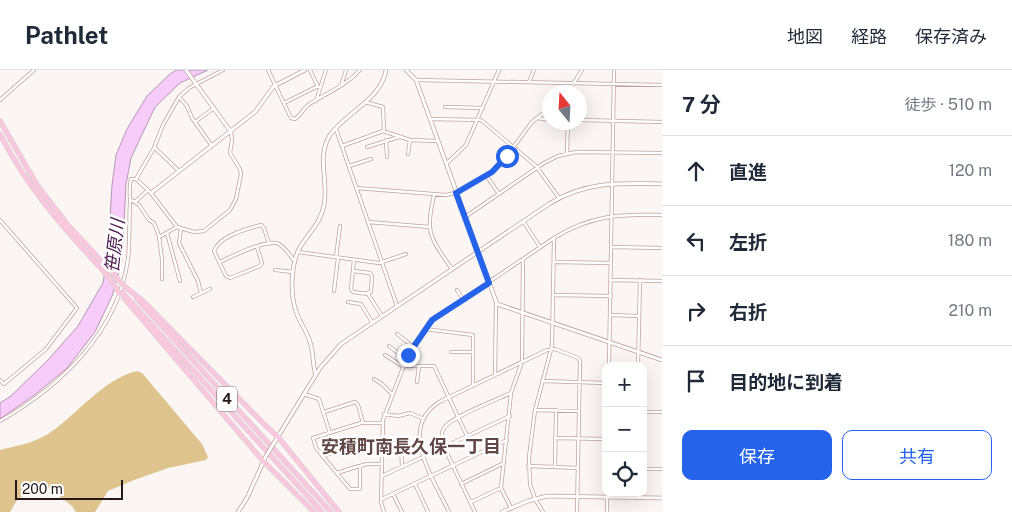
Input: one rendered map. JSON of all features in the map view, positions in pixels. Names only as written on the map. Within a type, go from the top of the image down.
[{"type":"highway","name":"4","points":[[0,121],[37,185],[66,224],[331,512]]},
{"type":"highway","name":"4","points":[[0,134],[18,167],[43,203],[121,293],[322,512]]},
{"type":"highway","points":[[124,286],[143,301],[278,436],[339,512]]},
{"type":"highway","points":[[121,293],[263,461],[314,512]]},
{"type":"street","points":[[0,100],[34,70]]},
{"type":"street","points":[[136,178],[149,191],[177,227],[194,232],[204,231],[230,210],[236,199],[241,174],[230,153],[231,132],[186,70]]},
{"type":"street","points":[[0,421],[22,408],[64,375],[86,352],[102,328],[117,299],[125,277],[128,257],[130,181],[136,178],[155,148],[163,125],[180,97],[186,90],[223,70]]},
{"type":"street","points":[[268,70],[291,118],[295,119],[301,116],[307,106],[342,86],[360,70]]},
{"type":"street","points":[[135,202],[231,132],[255,112],[275,85],[305,70]]},
{"type":"street","points":[[310,70],[319,87]]},
{"type":"street","points":[[316,101],[326,70]]},
{"type":"street","points":[[342,86],[346,70]]},
{"type":"street","points":[[316,375],[310,343],[294,306],[293,272],[295,262],[298,252],[317,225],[323,211],[325,199],[323,154],[329,138],[380,87],[386,70]]},
{"type":"street","points":[[406,70],[416,80],[496,304],[495,375]]},
{"type":"street","points":[[446,164],[466,146],[499,70]]},
{"type":"street","points":[[529,82],[534,70]]},
{"type":"street","points":[[574,84],[582,70]]},
{"type":"street","points":[[609,362],[614,70]]},
{"type":"street","points":[[416,80],[662,86]]},
{"type":"street","points":[[284,103],[319,87]]},
{"type":"street","points":[[180,97],[212,146]]},
{"type":"street","points":[[365,102],[383,107],[384,131]]},
{"type":"street","points":[[445,107],[483,108]]},
{"type":"street","points":[[195,122],[214,108]]},
{"type":"street","points":[[356,188],[446,195],[456,193],[486,176],[499,165],[542,114]]},
{"type":"street","points":[[537,118],[542,119]]},
{"type":"street","points":[[430,119],[478,120],[538,168],[559,198]]},
{"type":"street","points":[[587,120],[662,122]]},
{"type":"street","points":[[336,129],[397,306]]},
{"type":"street","points":[[567,153],[568,130]]},
{"type":"street","points":[[342,146],[384,131],[410,140],[437,141]]},
{"type":"street","points":[[367,147],[399,137]]},
{"type":"street","points":[[386,140],[387,157]]},
{"type":"street","points":[[408,154],[410,140]]},
{"type":"street","points":[[155,148],[179,171]]},
{"type":"street","points":[[465,217],[553,158],[567,153],[581,151],[662,153]]},
{"type":"street","points":[[349,166],[370,159]]},
{"type":"street","points":[[486,176],[499,194]]},
{"type":"street","points":[[238,512],[247,498],[263,461],[278,436],[325,361],[341,344],[559,198],[584,188],[613,183],[662,184]]},
{"type":"street","points":[[434,194],[430,227],[434,240],[452,269]]},
{"type":"street","points":[[130,199],[140,206],[149,220],[154,223],[159,236],[162,279]]},
{"type":"street","points":[[384,512],[381,500],[381,443],[384,414],[406,359],[432,320],[540,247],[580,224],[612,215],[662,215]]},
{"type":"street","points":[[0,220],[77,308],[46,349],[4,384],[0,380]]},
{"type":"street","points":[[523,221],[540,247]]},
{"type":"street","points":[[368,222],[430,227]]},
{"type":"street","points":[[257,247],[262,263],[260,266],[230,278],[226,276],[214,251],[214,248],[230,236],[261,225],[264,228],[269,244]]},
{"type":"street","points":[[334,291],[340,226]]},
{"type":"street","points":[[159,236],[177,227]]},
{"type":"street","points":[[181,229],[179,243],[198,279],[201,293]]},
{"type":"street","points":[[167,233],[180,281]]},
{"type":"street","points":[[543,512],[535,499],[529,480],[528,466],[535,410],[552,348],[554,238]]},
{"type":"street","points":[[220,262],[257,247],[279,244],[295,262]]},
{"type":"street","points":[[611,247],[662,248]]},
{"type":"street","points":[[298,252],[382,262],[406,254]]},
{"type":"street","points":[[511,508],[501,488],[512,393],[522,362],[523,259]]},
{"type":"street","points":[[354,260],[351,289],[353,292],[367,294],[382,316]]},
{"type":"street","points":[[555,262],[611,263]]},
{"type":"street","points":[[275,270],[293,272]]},
{"type":"street","points":[[353,271],[370,273],[372,276],[371,292],[367,294]]},
{"type":"street","points":[[611,280],[662,280]]},
{"type":"street","points":[[638,362],[640,280]]},
{"type":"street","points":[[193,296],[210,289]]},
{"type":"street","points":[[457,290],[464,299]]},
{"type":"street","points":[[554,295],[611,296]]},
{"type":"street","points":[[348,302],[361,304],[372,322]]},
{"type":"street","points":[[496,304],[662,360]]},
{"type":"street","points":[[610,316],[639,316]]},
{"type":"street","points":[[425,329],[471,334],[473,336],[473,386]]},
{"type":"street","points":[[397,334],[414,347]]},
{"type":"street","points":[[388,346],[406,359]]},
{"type":"street","points":[[449,512],[423,457],[419,436],[424,419],[432,408],[449,397],[552,348],[579,359],[577,512]]},
{"type":"street","points":[[451,352],[472,352]]},
{"type":"street","points":[[385,355],[403,366],[434,366],[467,436]]},
{"type":"street","points":[[417,382],[420,366]]},
{"type":"street","points":[[374,379],[392,394]]},
{"type":"street","points":[[542,381],[602,383]]},
{"type":"street","points":[[475,512],[444,447],[443,430],[448,424],[458,418],[512,393]]},
{"type":"street","points":[[304,394],[310,397],[318,397],[330,433]]},
{"type":"street","points":[[324,412],[355,402],[363,423]]},
{"type":"street","points":[[535,410],[579,410]]},
{"type":"street","points":[[554,467],[556,410]]},
{"type":"street","points":[[647,412],[662,412]]},
{"type":"street","points":[[384,414],[398,416],[410,413],[424,419]]},
{"type":"street","points":[[444,447],[510,416]]},
{"type":"street","points":[[360,466],[360,489],[350,489],[316,448],[313,438],[363,423],[382,423]]},
{"type":"street","points":[[555,438],[602,439]]},
{"type":"street","points":[[381,500],[507,440]]},
{"type":"street","points":[[322,456],[364,443],[381,443]]},
{"type":"street","points":[[401,443],[402,466]]},
{"type":"street","points":[[382,476],[423,457]]},
{"type":"street","points":[[461,484],[504,463]]},
{"type":"street","points":[[337,473],[368,464],[382,464]]},
{"type":"street","points":[[528,466],[578,468]]},
{"type":"street","points":[[647,469],[662,469]]},
{"type":"street","points":[[415,484],[428,512]]},
{"type":"street","points":[[470,503],[501,488]]},
{"type":"street","points":[[393,494],[402,512]]},
{"type":"street","points":[[502,512],[535,499],[552,496],[602,495]]},
{"type":"street","points":[[607,497],[607,512]]},
{"type":"street","points":[[644,497],[662,498]]},
{"type":"shaded area","points":[[137,371],[142,373],[202,444],[208,457],[206,460],[168,468],[108,491],[95,512],[76,512],[72,506],[49,488],[43,486],[28,492],[17,500],[10,512],[0,512],[0,450],[43,437],[59,426],[102,389],[125,375]]},
{"type":"water","name":"笹原川","points":[[177,70],[208,70],[180,83],[155,107],[131,158],[126,184],[122,261],[112,296],[95,332],[67,368],[37,393],[0,419],[0,403],[11,396],[47,361],[78,326],[103,283],[108,251],[116,155],[127,129],[147,96],[171,73]]},
{"type":"district","name":"安積町南長久保一丁目","points":[[411,447]]},
{"type":"route","points":[[408,355],[432,320],[489,283],[456,193],[492,172],[507,156]]}]
